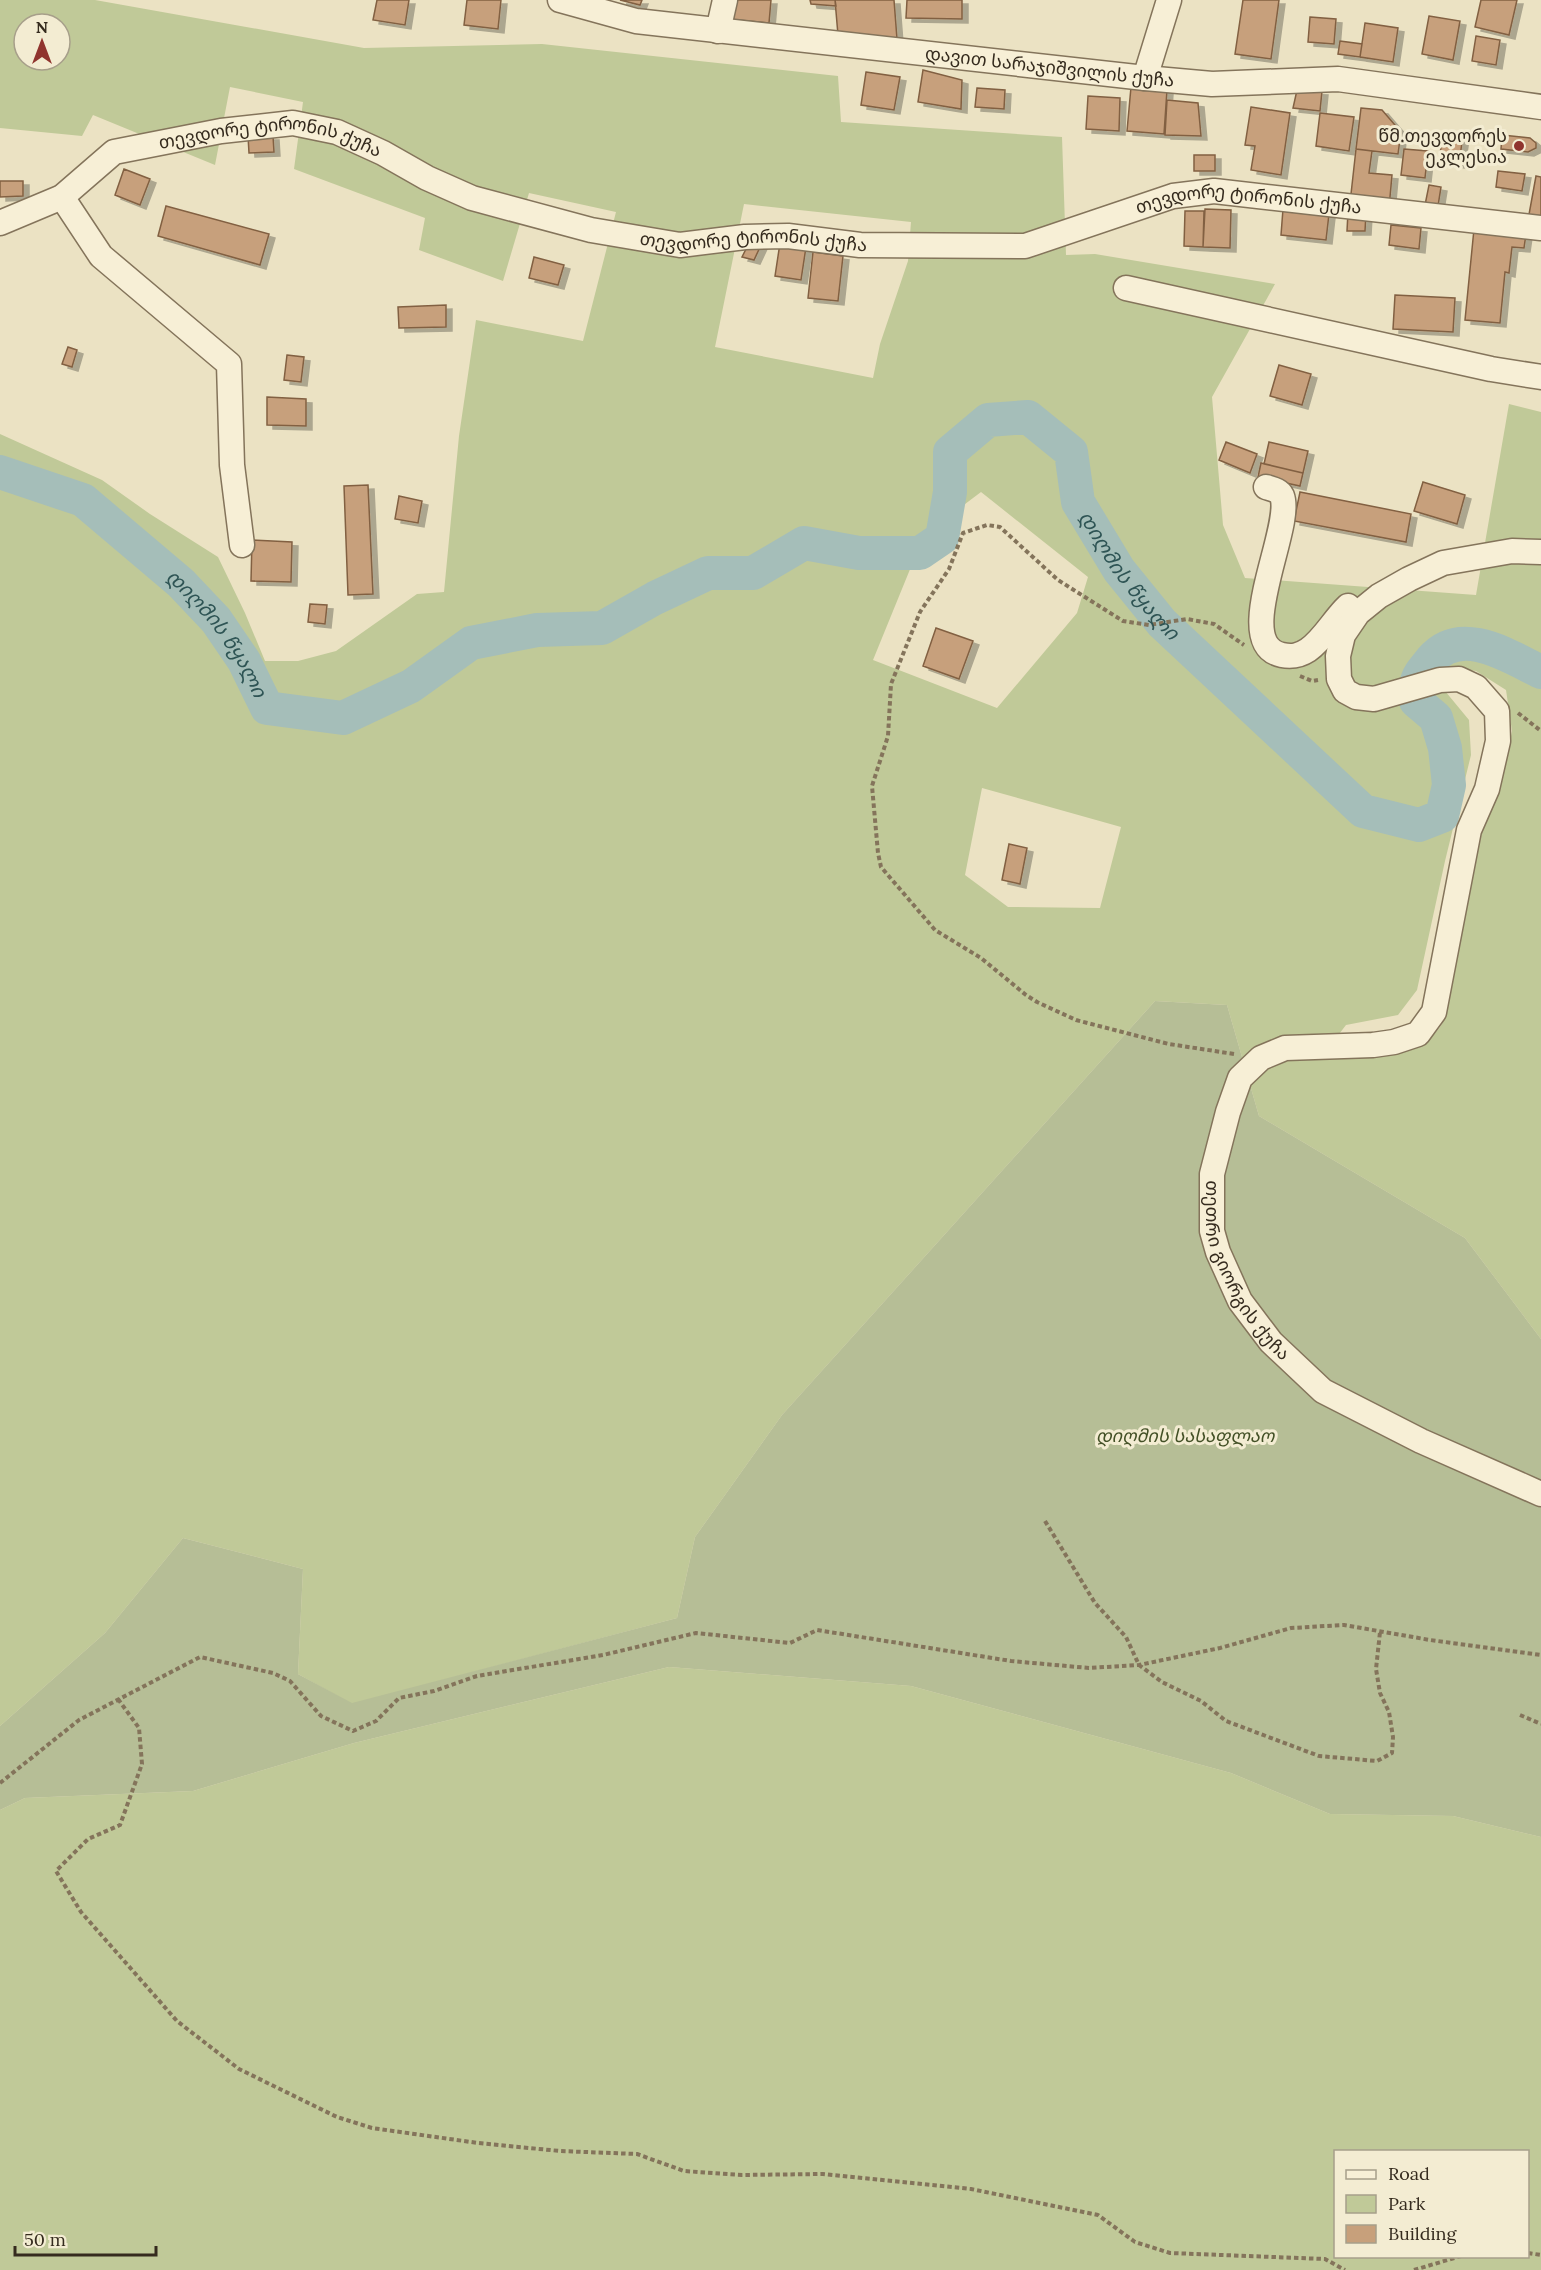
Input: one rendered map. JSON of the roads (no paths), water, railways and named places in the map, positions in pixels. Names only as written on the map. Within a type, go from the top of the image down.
[{"type":"street","name":"დავით სარაჯიშვილის ქუჩა","points":[[560,0],[636,21],[1145,78],[1212,84],[1338,79],[1541,107]]},
{"type":"street","points":[[718,31],[724,0]]},
{"type":"street","points":[[1145,78],[1169,0]]},
{"type":"street","name":"თევდორე ტირონის ქუჩა","points":[[0,223],[62,197],[114,152],[221,130],[293,123],[337,132],[472,198],[591,230],[680,245],[745,237],[788,236],[860,245],[1025,246],[1173,196],[1214,191],[1541,228]]},
{"type":"street","points":[[62,197],[101,256],[229,364],[232,465],[242,545]]},
{"type":"street","points":[[1126,288],[1491,369],[1541,378]]},
{"type":"street","points":[[1266,487],[1278,491],[1282,496],[1278,541],[1262,602],[1261,626],[1268,646],[1278,654],[1293,657],[1308,650],[1351,602],[1377,582],[1403,570],[1425,564],[1512,551],[1541,552]]},
{"type":"street","name":"თეთრი გიორგის ქუჩა","points":[[1443,563],[1379,596],[1358,613],[1343,635],[1338,656],[1339,679],[1345,691],[1356,697],[1374,699],[1440,680],[1459,679],[1476,687],[1497,711],[1498,741],[1487,789],[1469,830],[1434,1012],[1418,1034],[1394,1042],[1373,1045],[1285,1048],[1261,1058],[1239,1078],[1212,1174],[1212,1231],[1218,1252],[1240,1301],[1271,1342],[1323,1391],[1421,1441],[1541,1494]]},
{"type":"waterway","name":"დიღმის წყალი","points":[[0,472],[83,500],[181,583],[216,620],[244,661],[267,708],[343,718],[411,686],[471,643],[537,630],[602,628],[655,598],[708,573],[753,573],[804,543],[859,553],[920,553],[942,538],[950,492],[950,452],[988,420],[1028,417],[1071,452],[1078,502],[1119,570],[1162,623],[1363,811],[1419,825],[1442,816],[1449,785],[1445,748],[1436,718],[1416,701],[1416,693],[1420,675],[1431,660],[1443,650],[1456,645],[1471,644],[1486,647],[1541,672]]},
{"type":"place","name":"წმ.თევდორეს ეკლესია","points":[[1519,146]]},
{"type":"park label","name":"დიღმის სასაფლაო","points":[[1185,1436]]}]
